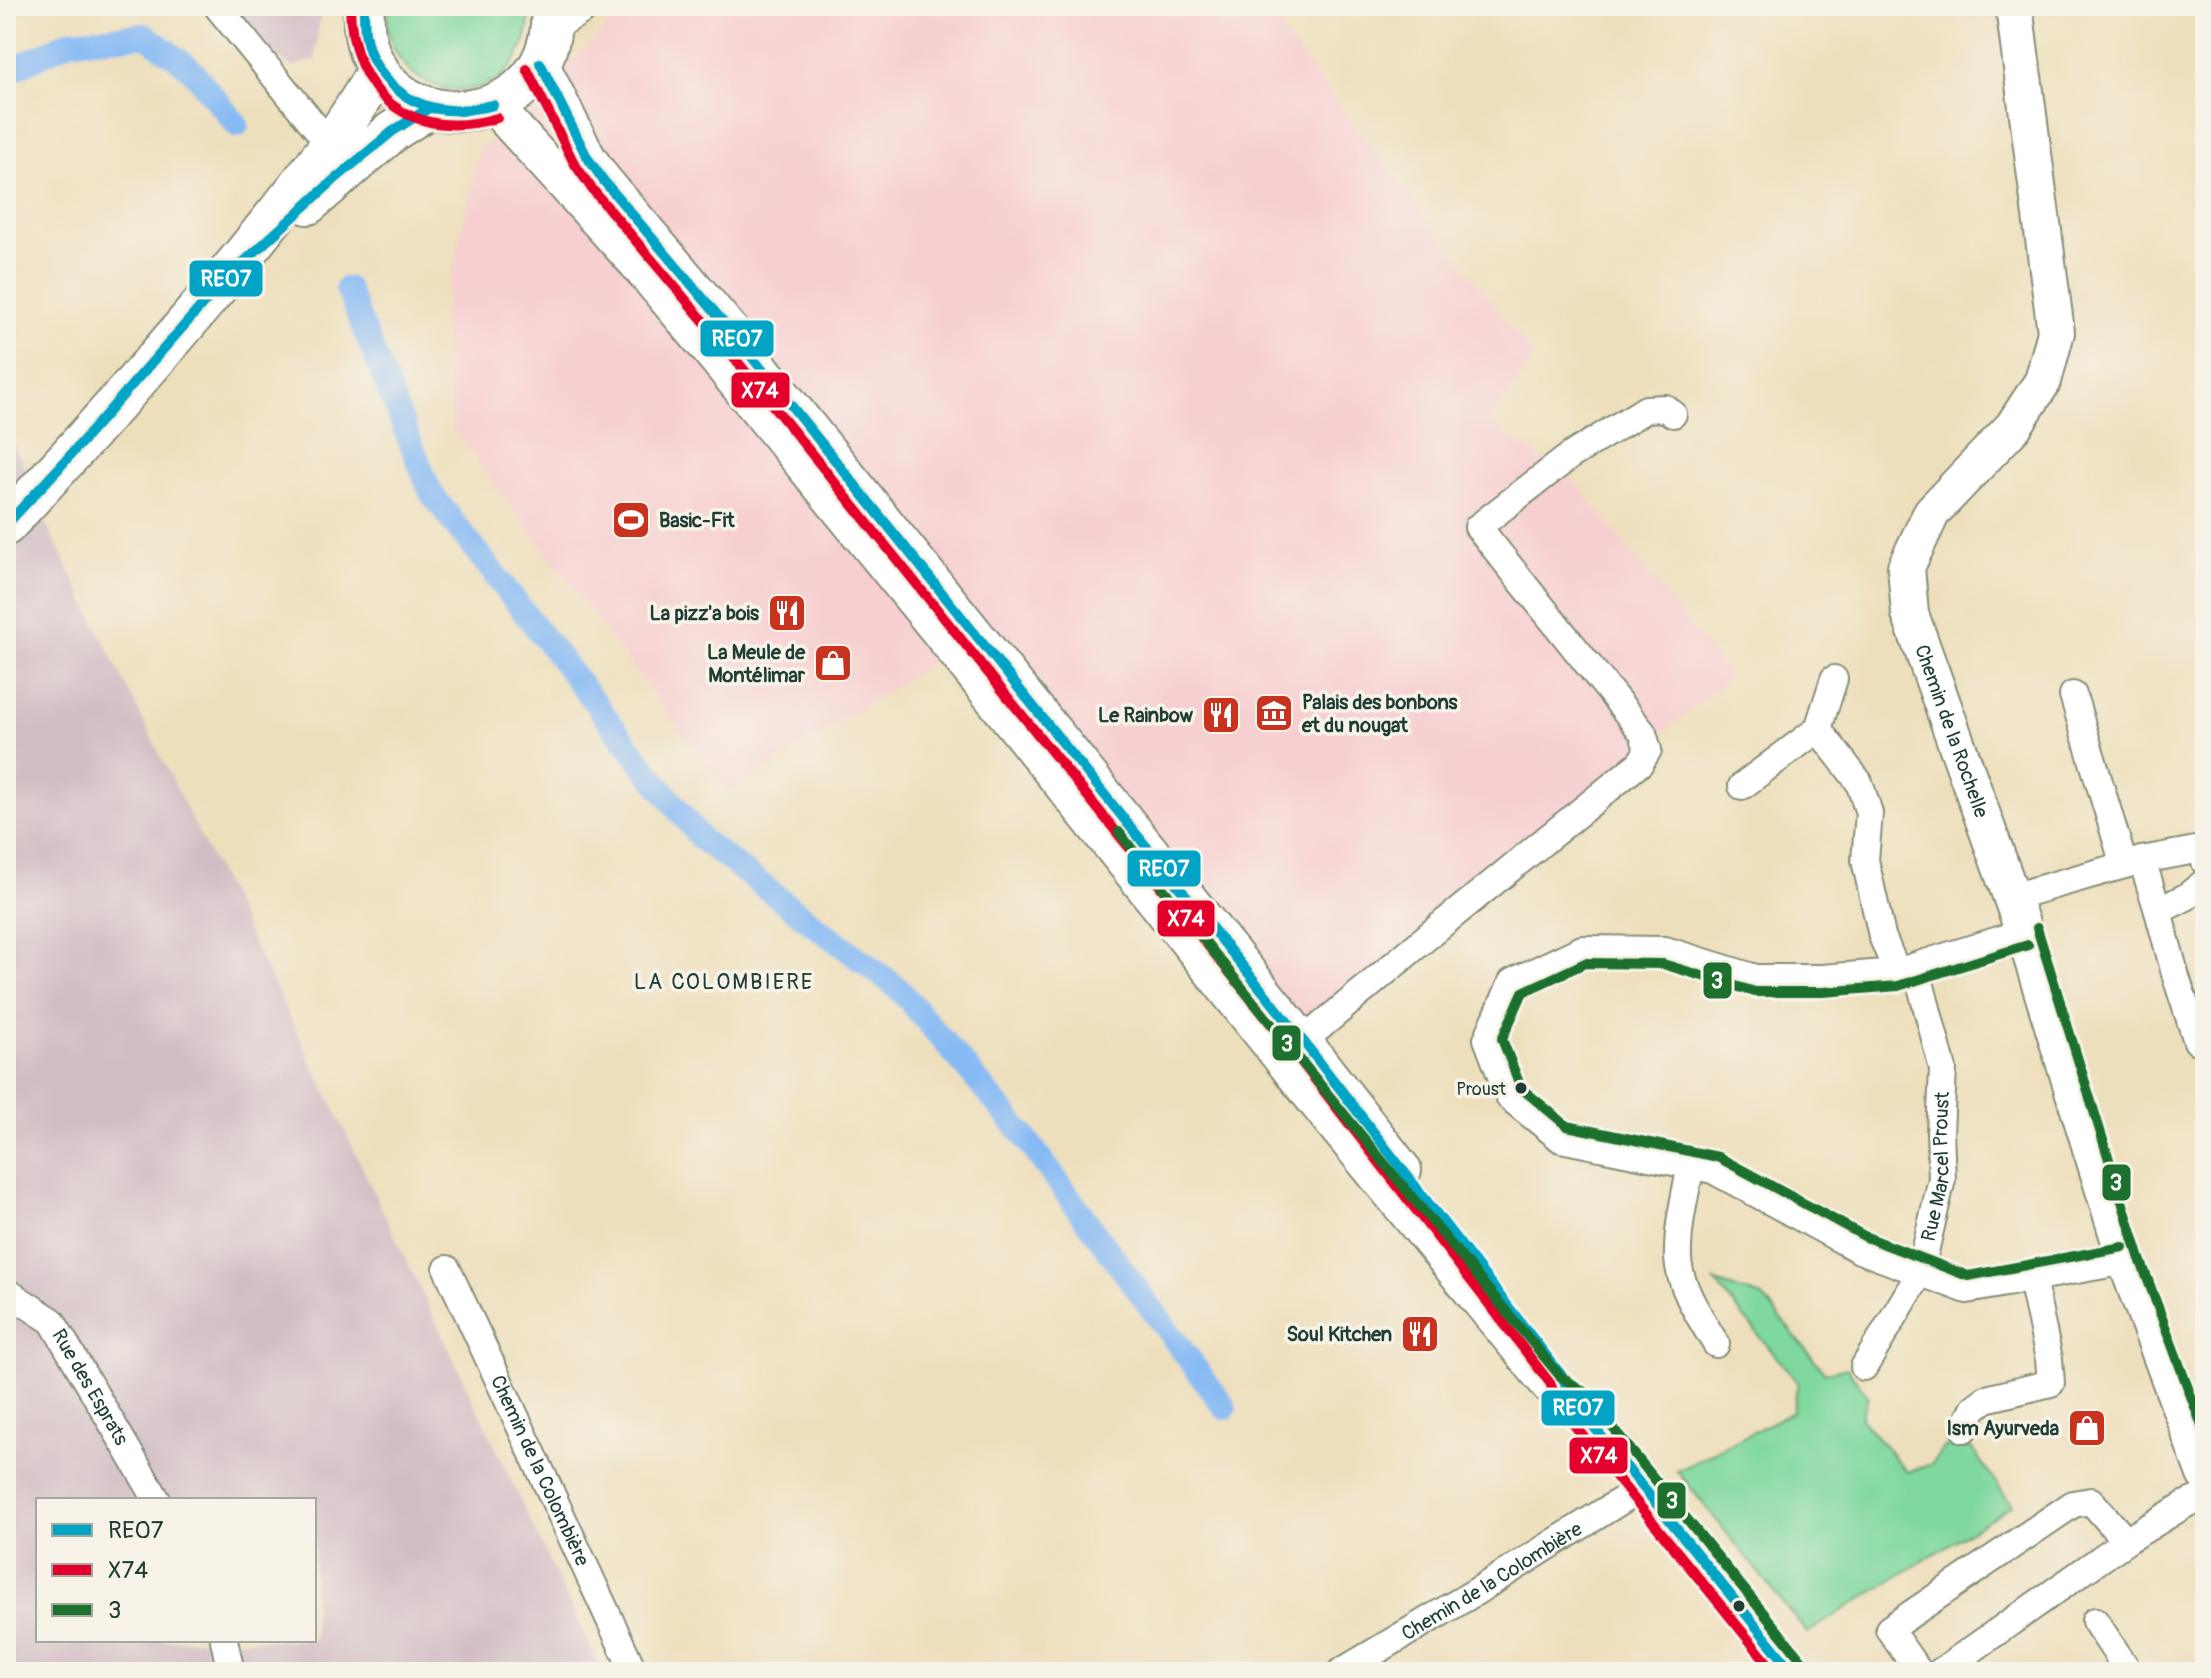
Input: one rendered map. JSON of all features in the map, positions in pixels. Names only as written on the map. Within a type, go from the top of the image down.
[{"type":"main road","points":[[364,6],[363,24],[368,48],[378,69],[392,86],[409,99],[429,108],[451,112],[472,111],[493,105],[520,88],[540,63],[561,12]]},
{"type":"main road","name":"Chemin de la Rochelle","points":[[2014,6],[2056,332],[2043,381],[2013,427],[1932,512],[1906,567],[1910,614],[2024,932],[2126,1261],[2205,1474]]},
{"type":"main road","points":[[540,63],[587,157],[603,180],[735,336],[1303,1041],[1562,1376],[1572,1400],[1793,1672]]},
{"type":"main road","points":[[6,525],[225,279],[331,146],[378,69]]},
{"type":"main road","points":[[493,105],[636,262],[704,343],[1335,1125],[1551,1387],[1572,1400]]},
{"type":"main road","points":[[225,279],[335,179],[393,131],[429,108]]},
{"type":"street","points":[[217,6],[331,146]]},
{"type":"street","points":[[1303,1041],[1640,763],[1648,750],[1643,733],[1478,527],[1570,456],[1646,409],[1665,408],[1673,414]]},
{"type":"street","points":[[1742,786],[1818,729],[1834,679]]},
{"type":"street","points":[[2073,695],[2133,862],[2158,911],[2197,1041]]},
{"type":"street","name":"Rue Marcel Proust","points":[[1818,729],[1859,782],[1869,813],[1865,860],[1882,936],[1907,970],[1943,1069],[1940,1133],[1942,1179],[1920,1273],[1864,1367]]},
{"type":"street","points":[[2012,897],[2133,862],[2201,849],[2205,862]]},
{"type":"street","points":[[2158,911],[2186,897],[2205,882]]},
{"type":"street","name":"Rue Marcel Proust","points":[[2024,932],[1907,970],[1822,978],[1756,978],[1665,950],[1582,949],[1512,982],[1487,1039],[1509,1097],[1561,1139],[1713,1170],[1860,1250],[1967,1290],[2126,1261]]},
{"type":"street","points":[[1691,1165],[1680,1226],[1678,1261],[1692,1303],[1716,1344]]},
{"type":"street","name":"Chemin de la Colombière","points":[[447,1269],[634,1672]]},
{"type":"street","points":[[1964,1429],[1974,1408],[1986,1399],[2051,1383],[2032,1279]]},
{"type":"street","name":"Rue des Esprats","points":[[6,1295],[12,1295],[52,1321],[156,1498]]},
{"type":"street","name":"Chemin de la Colombière","points":[[1341,1672],[1643,1487]]},
{"type":"street","points":[[1940,1672],[2126,1541],[2186,1504],[2205,1496]]},
{"type":"street","points":[[1919,1672],[1889,1629],[2073,1504],[2091,1501],[2126,1541]]},
{"type":"street","points":[[2095,1621],[2129,1672]]},
{"type":"street","points":[[224,1642],[231,1672]]},
{"type":"shaded area","points":[[232,6],[321,6],[315,60],[292,67],[267,50]]},
{"type":"shaded area","points":[[635,6],[1262,6],[1534,356],[1490,422],[1575,482],[1730,677],[1306,1029],[986,628],[727,793],[453,429],[442,318],[479,151],[613,21]]},
{"type":"shaded area","points":[[6,430],[28,474],[6,497]]},
{"type":"shaded area","points":[[40,511],[327,1093],[602,1672],[6,1672],[6,550]]},
{"type":"green space","points":[[389,6],[527,6],[528,30],[519,54],[502,75],[481,87],[457,90],[434,85],[414,74],[398,56],[389,33]]},
{"type":"green space","points":[[1715,1282],[1763,1297],[1825,1373],[1847,1368],[1868,1397],[1861,1418],[1907,1472],[1932,1464],[1944,1447],[1971,1448],[2012,1505],[1807,1633],[1677,1471],[1792,1412],[1798,1383]]},
{"type":"waterway","points":[[6,73],[70,41],[145,35],[189,67],[237,125]]},
{"type":"waterway","points":[[347,288],[431,493],[701,839],[899,989],[1021,1132],[1225,1408]]},
{"type":"transit line","name":"X74","points":[[350,6],[353,37],[361,64],[374,87],[392,104],[413,117],[438,123],[466,124],[497,118]]},
{"type":"transit line","name":"RE07","points":[[364,6],[365,32],[373,60],[400,92],[412,100],[439,109],[490,106]]},
{"type":"transit line","name":"RE07","points":[[540,63],[587,157],[603,180],[735,336],[1303,1041],[1562,1376],[1572,1400],[1793,1672]]},
{"type":"transit line","name":"X74","points":[[527,69],[574,163],[592,189],[724,345],[1292,1050],[1550,1383],[1561,1409],[1775,1672]]},
{"type":"transit line","name":"RE07","points":[[6,525],[225,279],[335,179],[393,131],[429,108],[461,111],[493,105]]},
{"type":"transit line","name":"3","points":[[1119,832],[1448,1242],[1560,1376],[1583,1391],[1804,1663]]},
{"type":"transit line","name":"3","points":[[2037,928],[2139,1256],[2205,1434]]},
{"type":"transit line","name":"3","points":[[2028,945],[1898,986],[1823,992],[1755,992],[1663,964],[1585,963],[1523,992],[1502,1039],[1521,1088],[1567,1126],[1718,1157],[1866,1237],[1968,1276],[2123,1247]]},
{"type":"place","name":"Basic-Fit","points":[[631,520]]},
{"type":"place","name":"La pizz'a bois","points":[[787,613]]},
{"type":"place","name":"La Meule de Montélimar","points":[[833,663]]},
{"type":"place","name":"Palais des bonbons et du nougat","points":[[1274,713]]},
{"type":"place","name":"Le Rainbow","points":[[1221,715]]},
{"type":"place","name":"Proust","points":[[1521,1088]]},
{"type":"place","name":"Soul Kitchen","points":[[1420,1334]]},
{"type":"place","name":"Ism Ayurveda","points":[[2087,1428]]},
{"type":"district","name":"LA COLOMBIERE","points":[[724,981]]}]
